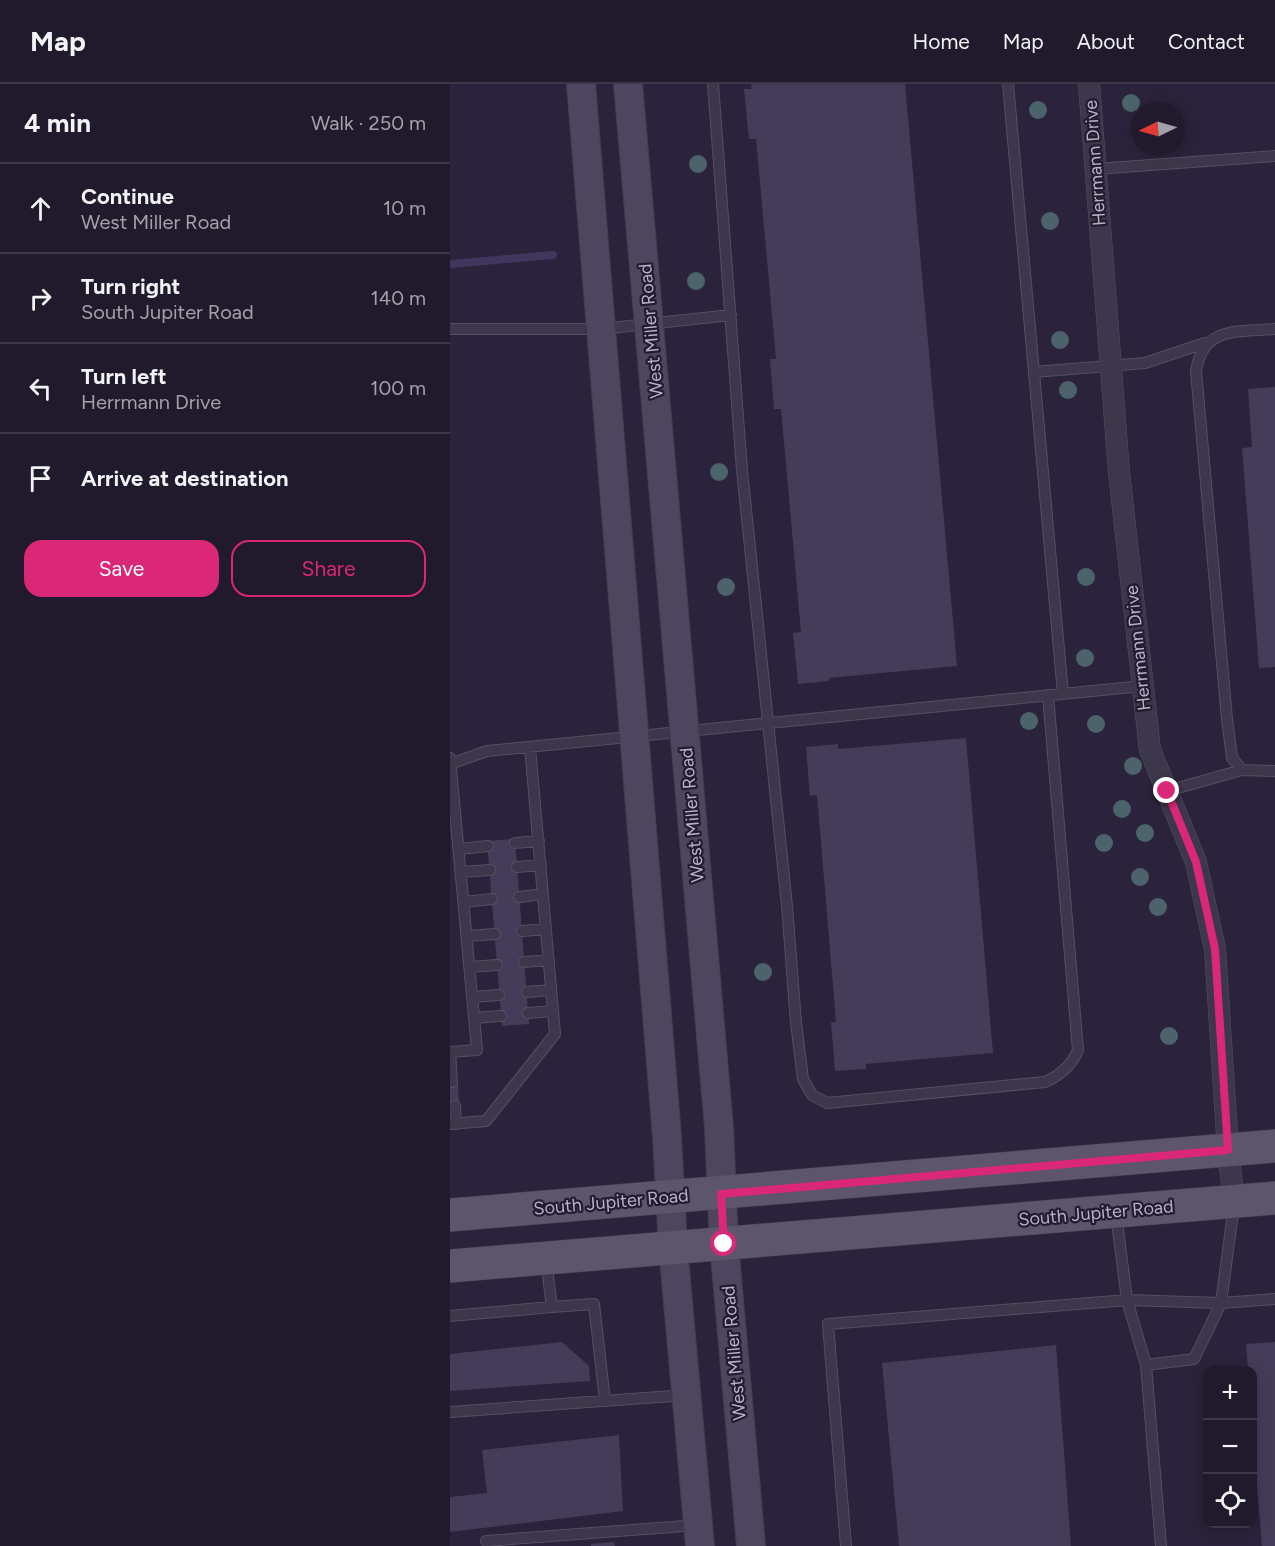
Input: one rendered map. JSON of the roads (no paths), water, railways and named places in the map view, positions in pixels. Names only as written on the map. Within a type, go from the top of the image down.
[{"type":"main road","points":[[581,84],[667,1137],[673,1247],[699,1536]]},
{"type":"main road","name":"West Miller Road","points":[[628,84],[718,1128],[724,1244],[752,1546]]},
{"type":"main road","name":"South Jupiter Road","points":[[450,1215],[1275,1146]]},
{"type":"main road","name":"South Jupiter Road","points":[[450,1266],[1275,1198]]},
{"type":"street","name":"Herrmann Drive","points":[[1089,84],[1119,472],[1150,750],[1196,862],[1215,949],[1228,1150],[1234,1201]]},
{"type":"lane","points":[[713,84],[742,470],[768,722],[795,1023],[803,1079],[812,1095],[827,1103],[1045,1082],[1057,1077],[1074,1060],[1078,1050],[1048,695]]},
{"type":"lane","points":[[1008,84],[1063,694]]},
{"type":"lane","points":[[1096,169],[1275,156]]},
{"type":"lane","points":[[450,330],[602,328],[731,315]]},
{"type":"lane","points":[[1034,372],[1145,363],[1205,343],[1217,336],[1275,329]]},
{"type":"lane","points":[[1205,343],[1196,371],[1227,720],[1232,758],[1242,770]]},
{"type":"lane","points":[[452,1082],[450,1052],[477,1050],[451,762],[487,751],[1143,686]]},
{"type":"lane","points":[[454,1106],[453,1124],[486,1121],[555,1035],[530,747]]},
{"type":"lane","points":[[1167,791],[1242,770],[1275,771]]},
{"type":"lane","points":[[515,843],[539,841]]},
{"type":"lane","points":[[459,849],[488,846]]},
{"type":"lane","points":[[517,867],[541,865]]},
{"type":"lane","points":[[461,872],[490,870]]},
{"type":"lane","points":[[519,897],[543,894]]},
{"type":"lane","points":[[464,902],[492,899]]},
{"type":"lane","points":[[522,931],[546,929]]},
{"type":"lane","points":[[467,936],[495,934]]},
{"type":"lane","points":[[524,962],[549,960]]},
{"type":"lane","points":[[470,967],[497,965]]},
{"type":"lane","points":[[527,992],[551,990]]},
{"type":"lane","points":[[473,998],[499,995]]},
{"type":"lane","points":[[528,1013],[553,1011]]},
{"type":"lane","points":[[474,1018],[501,1016]]},
{"type":"lane","points":[[1146,1365],[1194,1359],[1221,1303],[1234,1201]]},
{"type":"lane","points":[[1115,1212],[1127,1300],[1146,1365],[1161,1546]]},
{"type":"lane","points":[[546,1258],[552,1307]]},
{"type":"lane","points":[[846,1546],[828,1324],[1127,1300],[1221,1303],[1275,1299]]},
{"type":"lane","points":[[450,1316],[594,1304],[605,1401]]},
{"type":"lane","points":[[450,1412],[687,1395]]},
{"type":"lane","points":[[486,1542],[699,1536]]},
{"type":"waterway","points":[[450,264],[553,255]]}]
